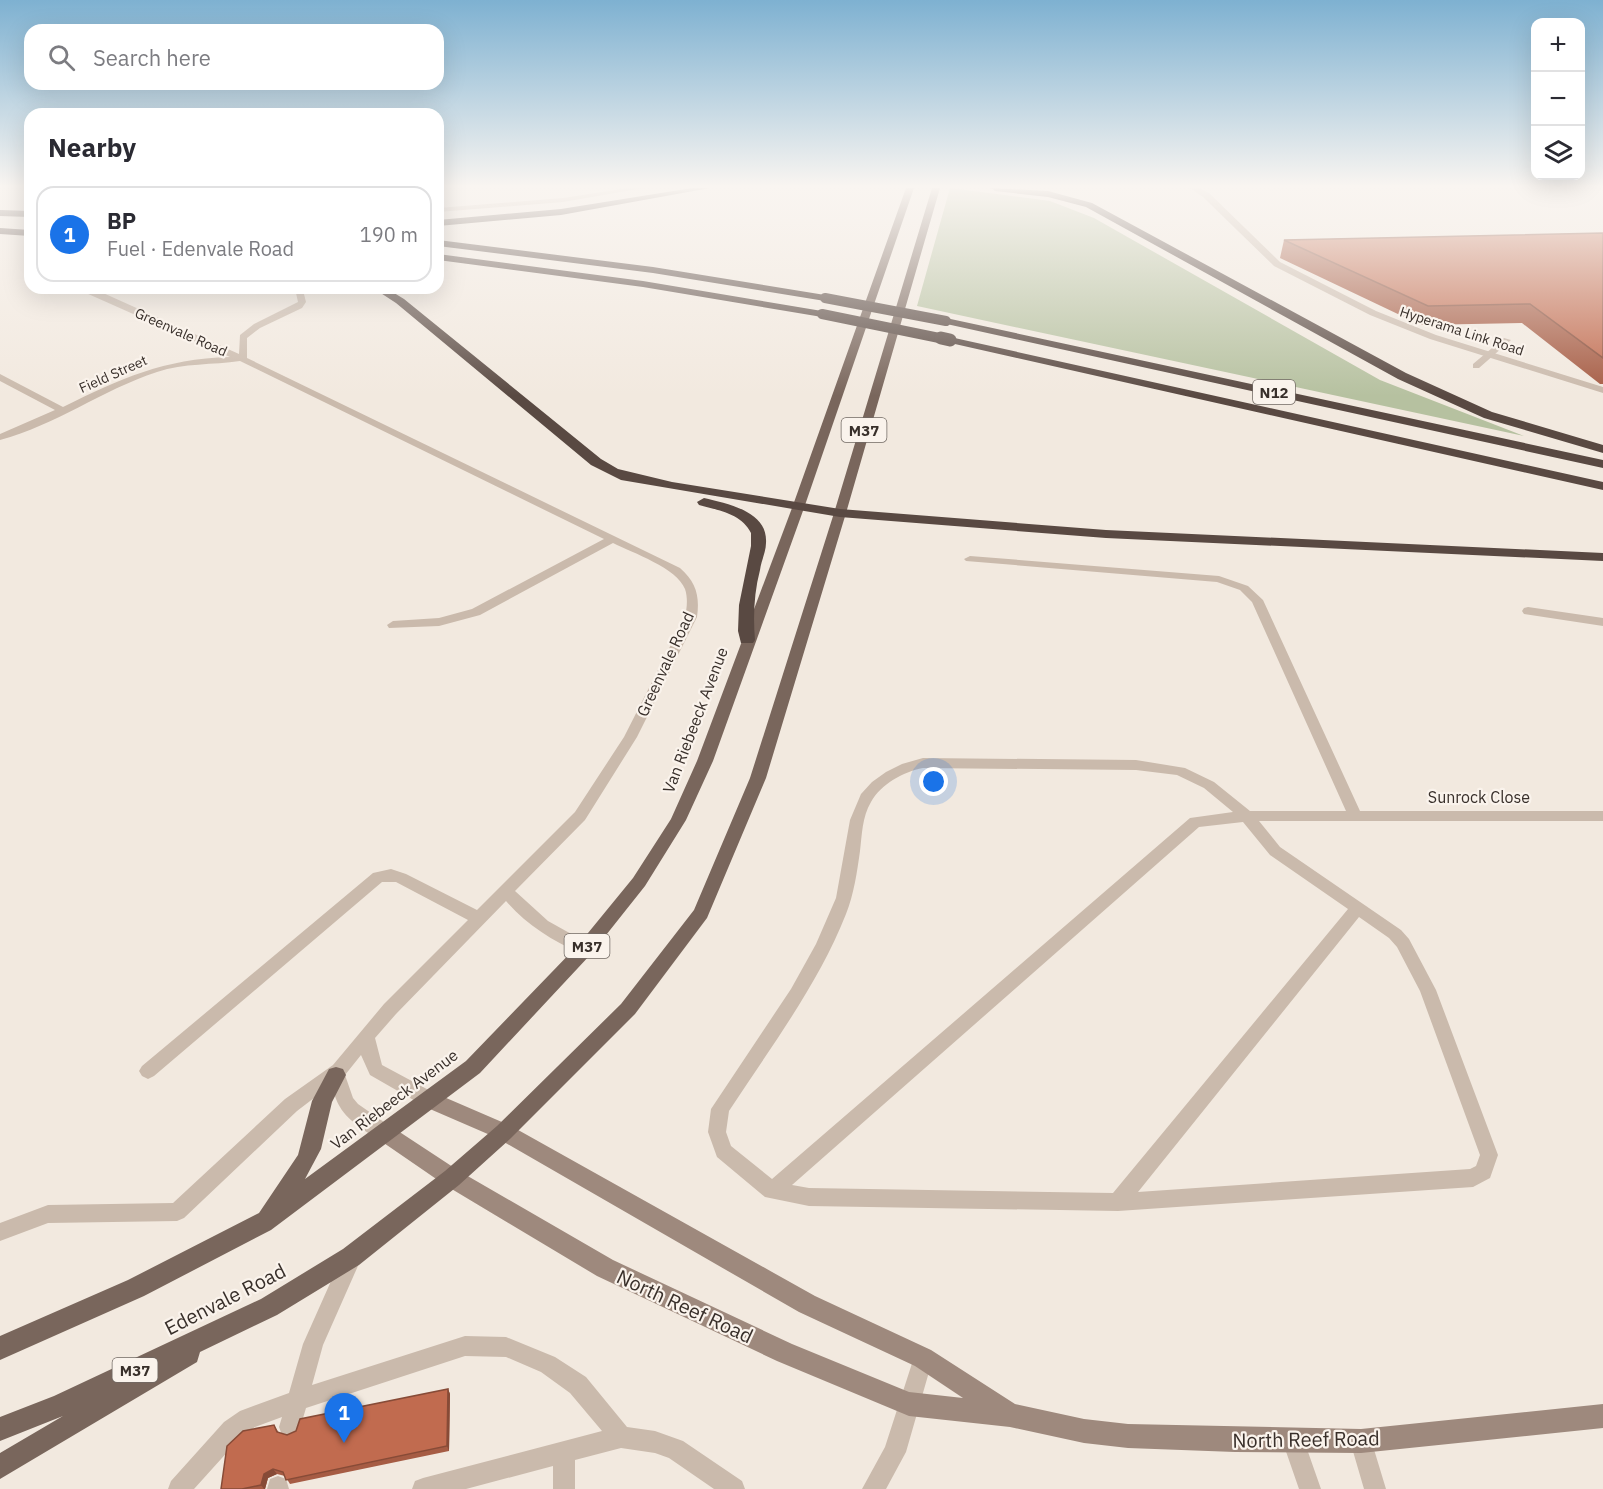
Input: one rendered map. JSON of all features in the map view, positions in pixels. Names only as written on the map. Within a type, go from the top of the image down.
[{"type":"highway","name":"N12","points":[[553,257],[653,270],[825,298],[946,321],[1603,464]]},
{"type":"highway","points":[[1184,257],[1402,376],[1442,395],[1488,415],[1603,449]]},
{"type":"highway","name":"N12","points":[[444,258],[644,284],[822,314],[950,340],[1603,486]]},
{"type":"highway","points":[[388,294],[400,301],[610,471],[655,490],[727,508],[749,519],[757,528],[760,542],[751,572],[744,619],[747,640]]},
{"type":"highway","points":[[610,471],[672,486],[840,513],[1106,534],[1603,557]]},
{"type":"main road","name":"Van Riebeeck Avenue","points":[[0,1348],[136,1288],[263,1223],[473,1067],[585,949],[639,882],[678,820],[705,761],[747,640],[798,508],[885,257]]},
{"type":"main road","name":"M37","points":[[452,1178],[504,1132],[628,1009],[701,912],[758,778],[915,257]]},
{"type":"main road","points":[[263,1223],[305,1162],[322,1101],[338,1072]]},
{"type":"main road","name":"North Reef Road","points":[[430,1100],[504,1132],[807,1304],[923,1358],[1010,1415]]},
{"type":"main road","name":"North Reef Road","points":[[385,1133],[452,1178],[605,1268],[785,1353],[909,1404],[1010,1415],[1084,1431],[1128,1436],[1293,1440],[1361,1441],[1603,1416]]},
{"type":"main road","name":"Edenvale Road","points":[[0,1429],[60,1406],[268,1307],[351,1257],[452,1178]]},
{"type":"main road","points":[[0,1467],[268,1307]]},
{"type":"street","name":"Hyperama Link Road","points":[[1269,257],[1277,264],[1402,327],[1603,390]]},
{"type":"lane","name":"Greenvale Road","points":[[0,1232],[48,1214],[177,1212],[291,1105],[338,1072],[366,1035],[580,816],[630,737],[691,617],[694,597],[689,581],[676,570],[243,359],[96,294]]},
{"type":"lane","name":"Greenvale Road","points":[[243,359],[243,337],[257,326],[299,306],[302,302],[300,294]]},
{"type":"lane","points":[[1476,366],[1507,340]]},
{"type":"lane","name":"Field Street","points":[[0,437],[155,370],[202,360],[243,359]]},
{"type":"lane","points":[[0,377],[64,411]]},
{"type":"lane","points":[[393,625],[439,622],[476,612],[613,539]]},
{"type":"lane","points":[[970,559],[1219,579],[1244,588],[1257,600],[1355,815]]},
{"type":"lane","points":[[1528,611],[1603,622]]},
{"type":"lane","points":[[923,763],[1136,765],[1180,771],[1197,777],[1247,816],[1275,851],[1395,934],[1403,943],[1428,990],[1489,1155],[1483,1172],[1473,1178],[1118,1203],[809,1197],[772,1191],[724,1151],[717,1132],[720,1109],[798,989],[834,924],[845,896],[858,812],[875,787],[909,765],[923,763]]},
{"type":"lane","name":"Sunrock Close","points":[[772,1191],[1194,823],[1247,816],[1603,816]]},
{"type":"lane","points":[[148,1071],[378,877],[391,875],[401,878],[480,919]]},
{"type":"lane","points":[[507,892],[523,912],[549,932],[585,949]]},
{"type":"lane","points":[[1118,1203],[1358,908]]},
{"type":"lane","points":[[366,1035],[370,1058],[376,1070],[430,1100]]},
{"type":"lane","points":[[338,1072],[342,1093],[352,1110],[385,1133]]},
{"type":"lane","points":[[290,1427],[313,1344],[351,1257]]},
{"type":"lane","points":[[179,1489],[232,1430],[248,1419],[465,1346],[491,1345],[523,1352],[563,1375],[578,1385],[621,1437]]},
{"type":"lane","points":[[873,1489],[895,1452],[923,1358]]},
{"type":"lane","points":[[423,1489],[621,1437],[655,1442],[675,1449],[727,1487]]},
{"type":"lane","points":[[1293,1440],[1310,1489]]},
{"type":"lane","points":[[1361,1441],[1375,1489]]},
{"type":"lane","points":[[564,1452],[564,1489]]},
{"type":"green space","points":[[931,257],[1164,257],[1380,380],[1524,436],[917,306]]},
{"type":"building","points":[[1322,257],[1603,257],[1603,358],[1530,304],[1428,306]]},
{"type":"building","points":[[448,1389],[447,1446],[286,1480],[283,1472],[273,1469],[264,1474],[261,1485],[242,1489],[221,1489],[227,1446],[243,1431],[274,1425],[277,1432],[287,1435],[296,1431],[300,1419]]},
{"type":"place","name":"BP","points":[[344,1443]]}]
